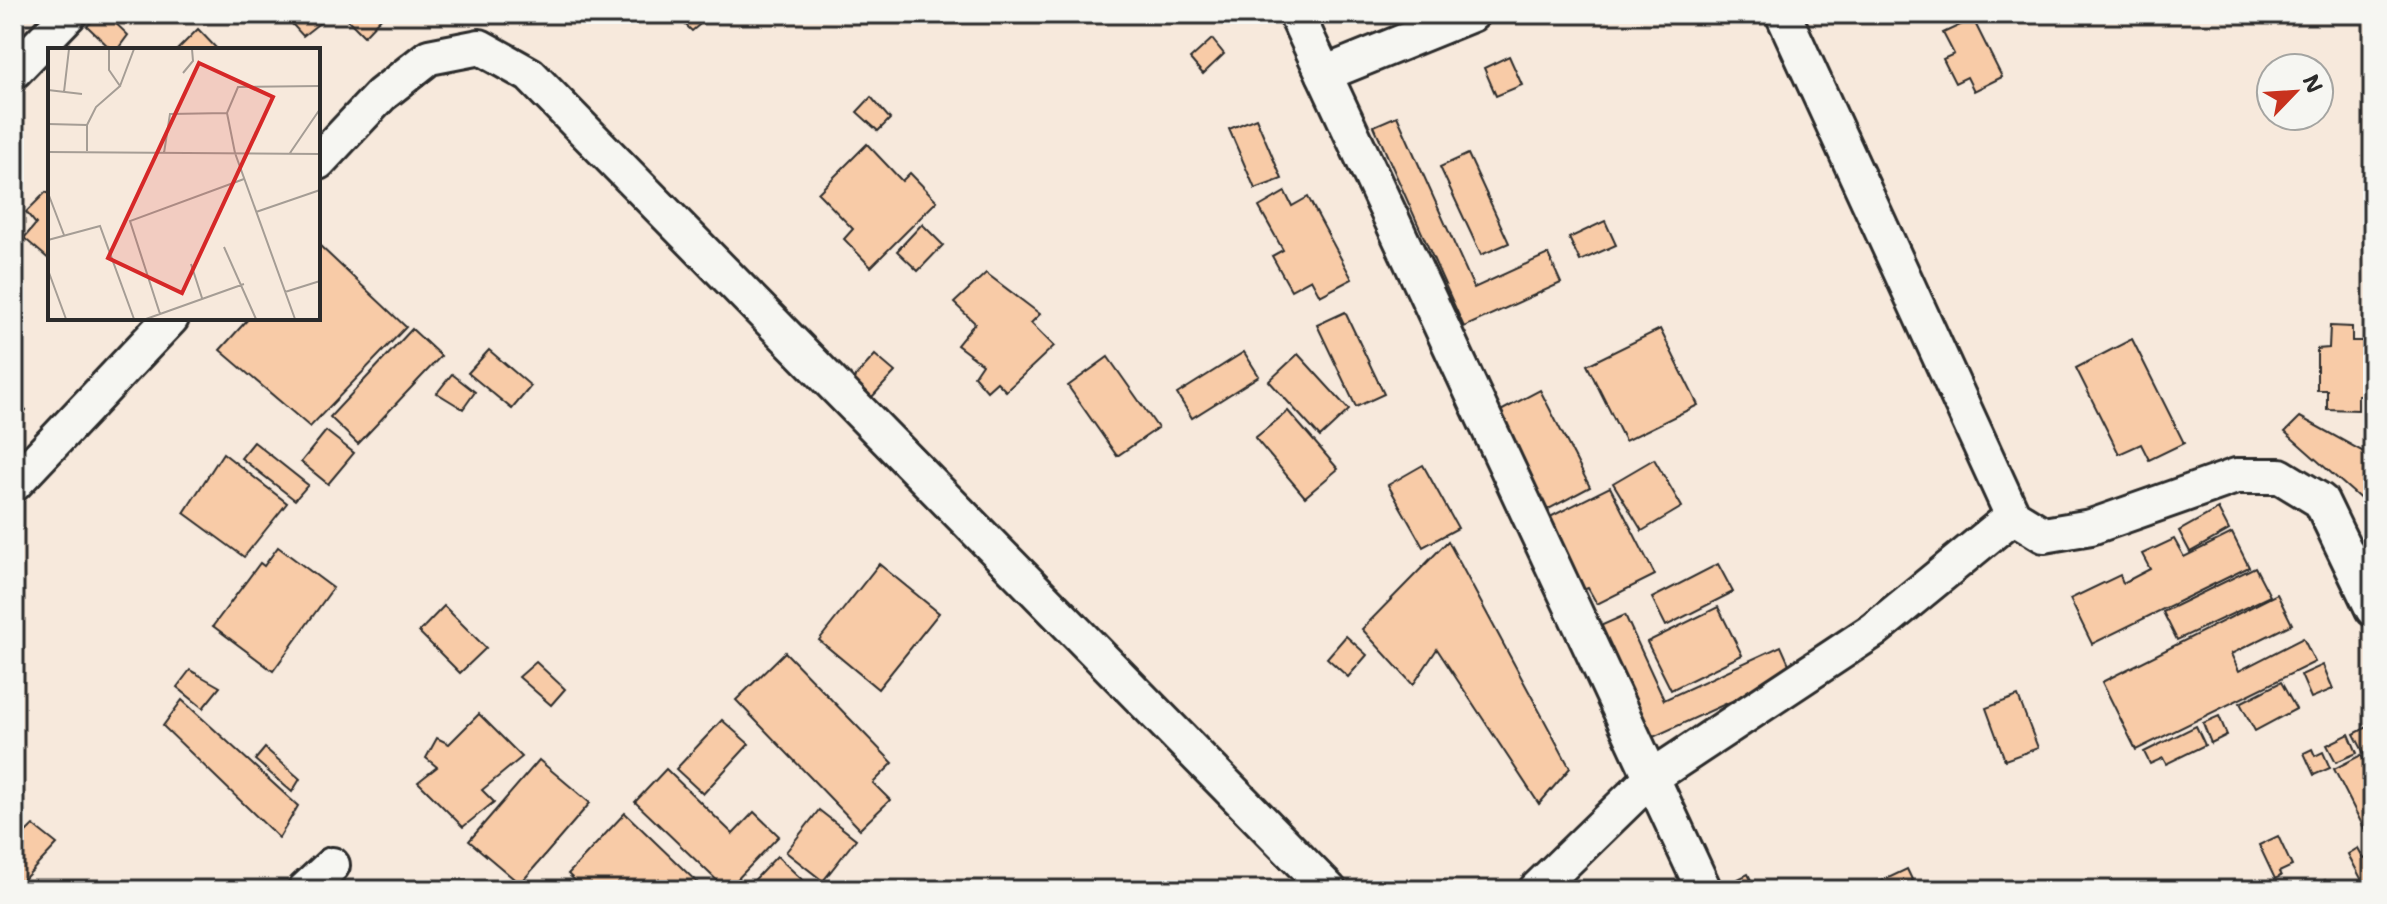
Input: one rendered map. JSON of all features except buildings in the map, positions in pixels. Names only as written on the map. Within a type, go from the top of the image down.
[{"type":"street","points":[[14,71],[69,14]]},
{"type":"street","points":[[1296,14],[1704,890]]},
{"type":"street","points":[[1324,74],[1472,14]]},
{"type":"street","points":[[1783,14],[2013,516],[2044,535],[2091,527],[2236,476],[2280,476],[2321,501],[2373,609]]},
{"type":"street","points":[[320,160],[381,95],[429,57],[480,47],[530,75],[1329,890]]},
{"type":"street","points":[[14,484],[169,320]]},
{"type":"street","points":[[1536,890],[1652,777],[1874,630],[2013,516]]},
{"type":"street","points":[[305,890],[332,865]]}]
